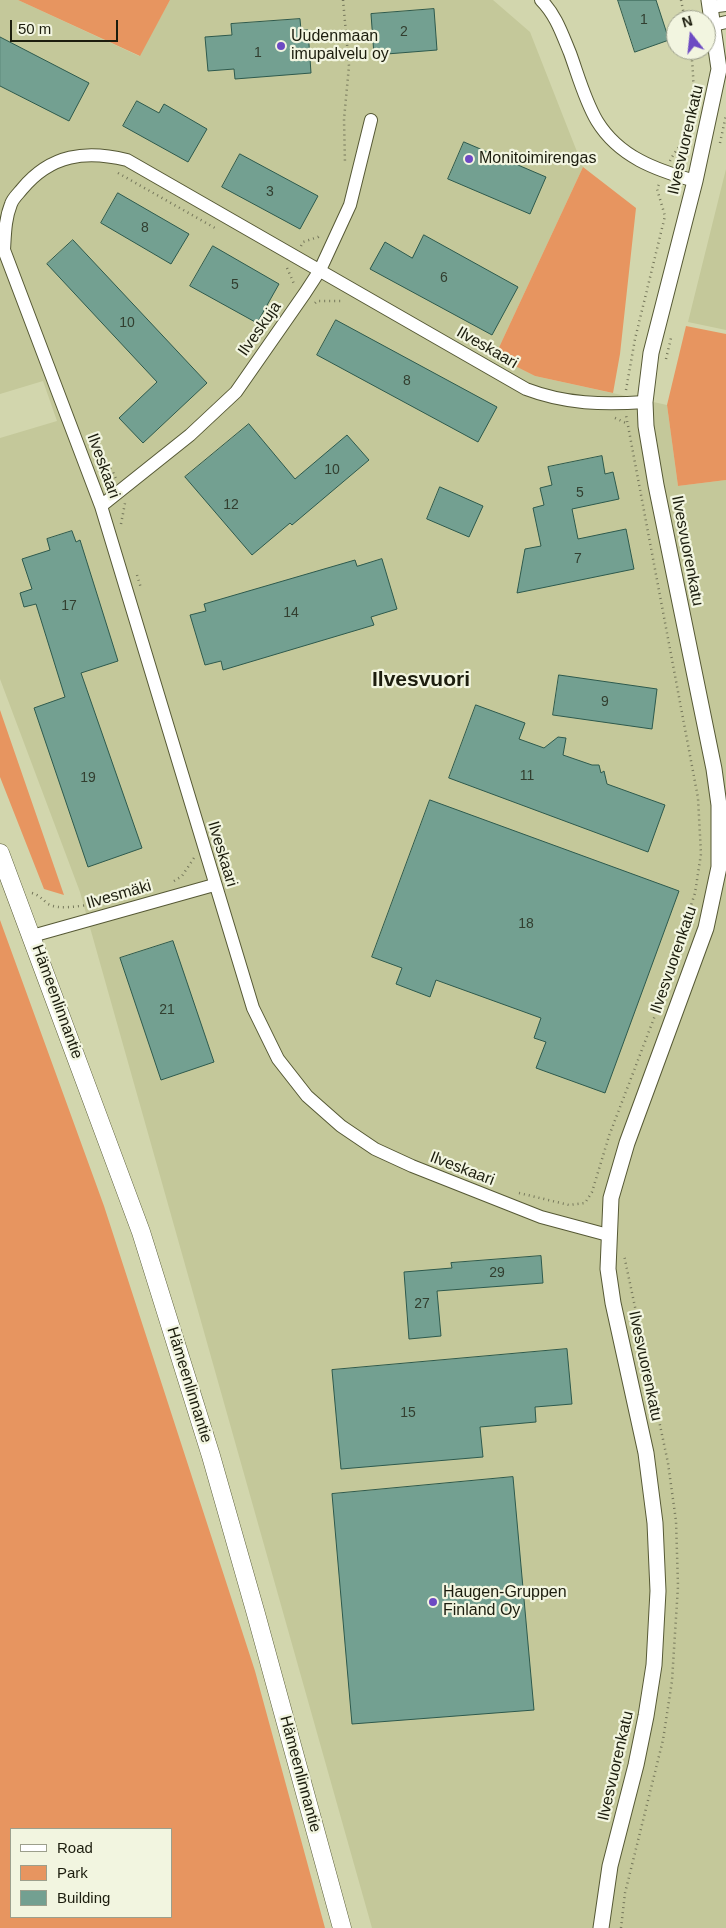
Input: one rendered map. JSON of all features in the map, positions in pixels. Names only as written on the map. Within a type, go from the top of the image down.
[{"type":"main road","name":"Hämeenlinnantie","points":[[0,853],[138,1223],[256,1614],[342,1928]]},
{"type":"street","points":[[541,0],[558,24],[596,120],[615,145],[632,157],[665,172],[695,181]]},
{"type":"street","points":[[709,4],[726,5]]},
{"type":"street","name":"Ilvesvuorenkatu","points":[[601,1928],[610,1866],[636,1765],[646,1716],[654,1665],[658,1591],[653,1506],[646,1453],[613,1303],[608,1270],[611,1198],[627,1143],[706,928],[719,867],[719,805],[714,768],[656,485],[646,426],[645,402],[651,353],[695,181],[719,69],[719,24],[709,4]]},
{"type":"street","name":"Ilveskuja","points":[[100,506],[190,434],[236,392],[306,293],[320,270],[350,205],[371,120]]},
{"type":"street","name":"Ilveskaari","points":[[608,1235],[542,1216],[412,1166],[375,1149],[341,1126],[307,1096],[278,1059],[253,1008],[100,506],[4,250],[5,222],[11,202],[32,177],[54,163],[79,155],[104,154],[127,160],[526,389],[562,401],[625,404],[645,402]]},
{"type":"street","name":"Ilvesmäki","points":[[32,936],[214,884]]},
{"type":"path","points":[[343,0],[348,66],[344,119],[346,150],[344,172]]},
{"type":"path","points":[[515,1192],[569,1205],[585,1203],[592,1192],[609,1136],[659,1005],[695,893],[698,878],[701,854],[698,798],[626,423],[625,404],[635,339],[664,216],[657,189],[676,148],[684,139],[688,125],[694,84],[692,60]]},
{"type":"path","points":[[718,150],[726,115]]},
{"type":"path","points":[[114,170],[220,230]]},
{"type":"path","points":[[288,269],[303,242],[318,237],[323,232]]},
{"type":"path","points":[[280,264],[288,269],[293,285],[317,301],[345,300]]},
{"type":"path","points":[[312,307],[317,301]]},
{"type":"path","points":[[666,360],[673,332]]},
{"type":"path","points":[[613,417],[626,423]]},
{"type":"path","points":[[95,458],[112,470],[126,505]]},
{"type":"path","points":[[124,532],[121,524],[126,505],[133,499]]},
{"type":"path","points":[[137,574],[142,591]]},
{"type":"path","points":[[173,882],[182,876],[194,858],[205,854]]},
{"type":"path","points":[[17,898],[33,892],[50,905],[69,907],[90,905]]},
{"type":"path","points":[[621,1928],[627,1884],[663,1740],[672,1682],[678,1586],[676,1521],[668,1463],[624,1253]]},
{"type":"shaded area","points":[[0,0],[18,0],[139,56],[170,0],[493,0],[530,32],[583,167],[495,356],[535,376],[667,405],[678,486],[726,480],[726,1928],[372,1928],[80,892],[0,679],[0,438],[57,421],[43,381],[0,394]]},
{"type":"shaded area","points":[[726,169],[726,330],[688,322]]},
{"type":"green space","points":[[18,0],[170,0],[140,56]]},
{"type":"green space","points":[[583,167],[636,208],[620,354],[613,393],[535,376],[495,356]]},
{"type":"green space","points":[[686,326],[726,334],[726,480],[678,486],[667,405]]},
{"type":"green space","points":[[0,710],[64,895],[44,889],[0,777]]},
{"type":"green space","points":[[0,920],[104,1206],[255,1671],[325,1928],[0,1928]]},
{"type":"building","points":[[618,0],[656,0],[666,31],[666,41],[635,52]]},
{"type":"building","points":[[434,9],[437,50],[374,55],[371,14]]},
{"type":"building","points":[[300,19],[301,30],[308,30],[311,73],[235,79],[234,69],[208,71],[205,37],[232,35],[231,24]]},
{"type":"building","points":[[0,37],[89,83],[69,121],[0,86]]},
{"type":"building","points":[[137,101],[159,113],[164,104],[207,129],[188,162],[123,126]]},
{"type":"building","points":[[464,142],[546,177],[530,214],[448,179]]},
{"type":"building","points":[[240,154],[318,196],[300,229],[222,187]]},
{"type":"building","points":[[118,193],[189,234],[171,264],[101,223]]},
{"type":"building","points":[[424,235],[518,287],[492,335],[370,269],[385,242],[412,258]]},
{"type":"building","points":[[73,240],[207,383],[143,443],[119,418],[157,382],[47,264]]},
{"type":"building","points":[[213,246],[279,284],[257,323],[190,286]]},
{"type":"building","points":[[336,320],[497,407],[478,442],[317,355]]},
{"type":"building","points":[[249,424],[295,479],[347,435],[369,460],[292,525],[290,523],[252,555],[185,477]]},
{"type":"building","points":[[602,456],[605,474],[613,472],[619,499],[572,509],[578,539],[626,529],[634,569],[517,593],[525,549],[541,546],[533,508],[544,505],[540,488],[552,485],[548,467]]},
{"type":"building","points":[[440,487],[483,506],[469,537],[427,519]]},
{"type":"building","points":[[72,531],[76,542],[80,540],[118,661],[81,673],[142,848],[88,867],[34,708],[65,697],[36,604],[24,607],[20,593],[32,589],[22,559],[50,550],[47,539]]},
{"type":"building","points":[[382,559],[397,609],[371,617],[374,625],[223,670],[221,661],[205,665],[190,615],[206,611],[204,604],[355,560],[357,566]]},
{"type":"building","points":[[559,675],[657,689],[652,729],[553,715]]},
{"type":"building","points":[[476,705],[525,723],[519,739],[544,748],[558,737],[566,738],[563,755],[592,765],[599,765],[601,773],[604,771],[607,784],[665,805],[648,852],[449,778]]},
{"type":"building","points":[[430,800],[679,891],[605,1093],[536,1068],[546,1042],[534,1038],[541,1018],[436,980],[430,997],[396,984],[402,968],[372,957]]},
{"type":"building","points":[[173,941],[214,1062],[161,1080],[120,958]]},
{"type":"building","points":[[541,1256],[543,1283],[437,1291],[441,1336],[409,1339],[404,1272],[452,1268],[451,1263]]},
{"type":"building","points":[[567,1349],[572,1404],[535,1407],[536,1422],[480,1427],[483,1457],[341,1469],[332,1370]]},
{"type":"building","name":"Haugen-Gruppen Finland Oy","points":[[513,1477],[534,1710],[352,1724],[332,1494]]},
{"type":"place","name":"Uudenmaan imupalvelu oy","points":[[281,46]]},
{"type":"place","name":"Monitoimirengas","points":[[469,159]]},
{"type":"place","name":"Haugen-Gruppen Finland Oy","points":[[433,1602]]},
{"type":"district","name":"Ilvesvuori","points":[[421,680]]}]
